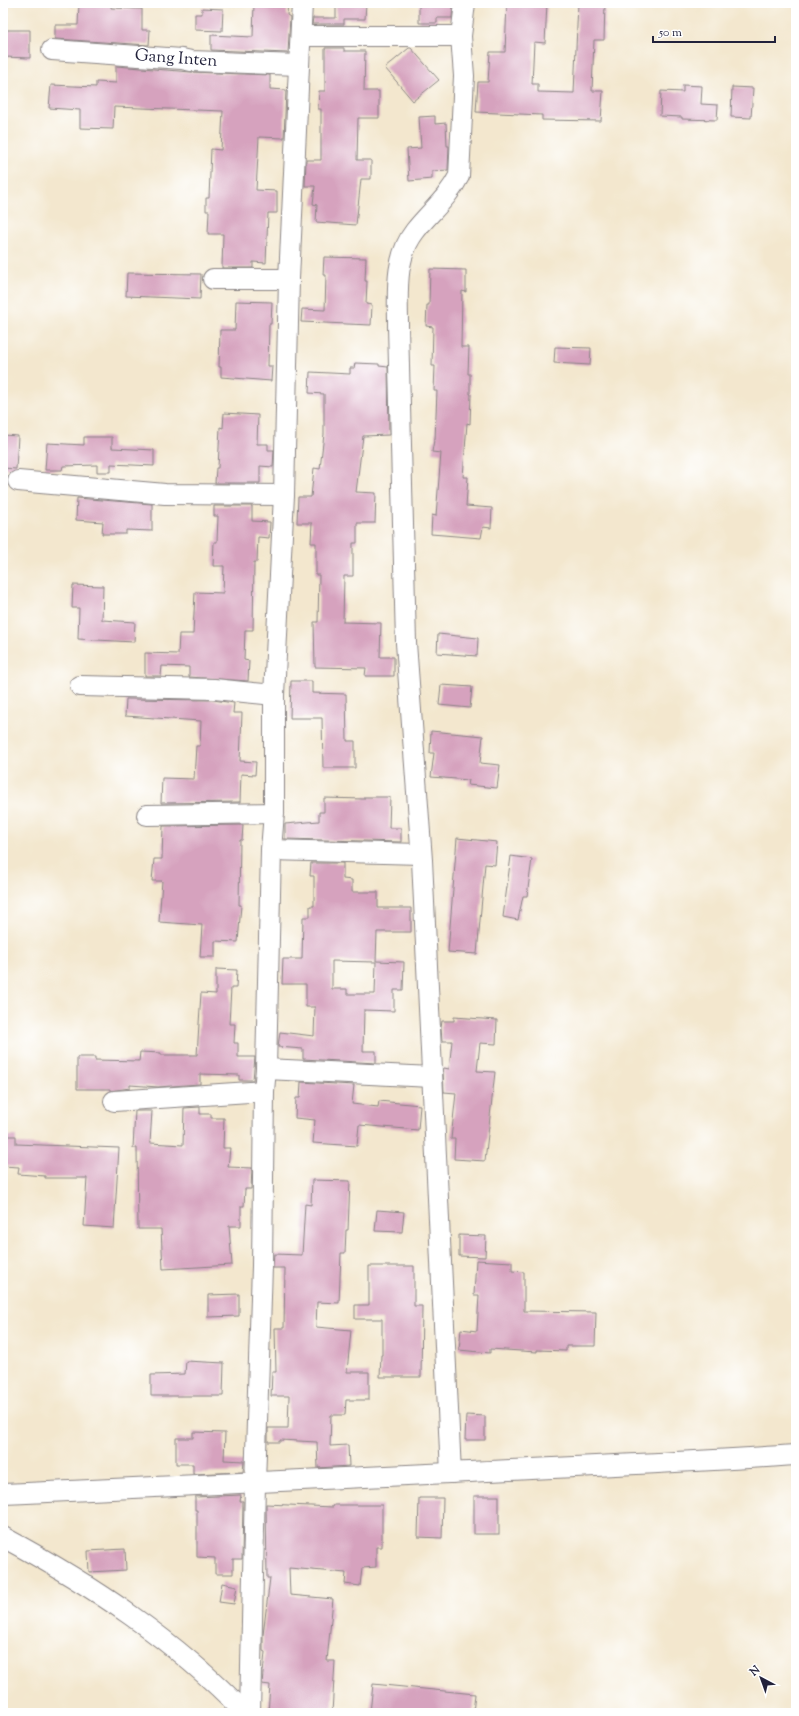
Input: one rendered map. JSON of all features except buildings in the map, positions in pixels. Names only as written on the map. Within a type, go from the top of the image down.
[{"type":"street","points":[[250,1713],[262,1266],[264,1091],[266,1069],[271,850],[274,813],[274,696],[278,649],[284,495],[289,279],[302,3]]},
{"type":"street","points":[[451,1473],[422,854],[406,643],[398,326],[399,273],[405,248],[414,232],[453,190],[459,176],[464,76],[461,36],[464,3]]},
{"type":"street","points":[[301,36],[461,36]]},
{"type":"street","name":"Gang Inten","points":[[52,50],[182,59],[191,61],[299,65]]},
{"type":"street","points":[[213,279],[289,279]]},
{"type":"street","points":[[18,481],[165,494],[284,495]]},
{"type":"street","points":[[80,686],[214,689],[274,696]]},
{"type":"street","points":[[147,815],[274,813]]},
{"type":"street","points":[[271,850],[422,854]]},
{"type":"street","points":[[266,1069],[432,1077]]},
{"type":"street","points":[[114,1101],[264,1091]]},
{"type":"street","points":[[3,1494],[255,1484],[796,1456]]},
{"type":"street","points":[[3,1537],[38,1556],[114,1604],[163,1639],[218,1686],[245,1713]]}]
